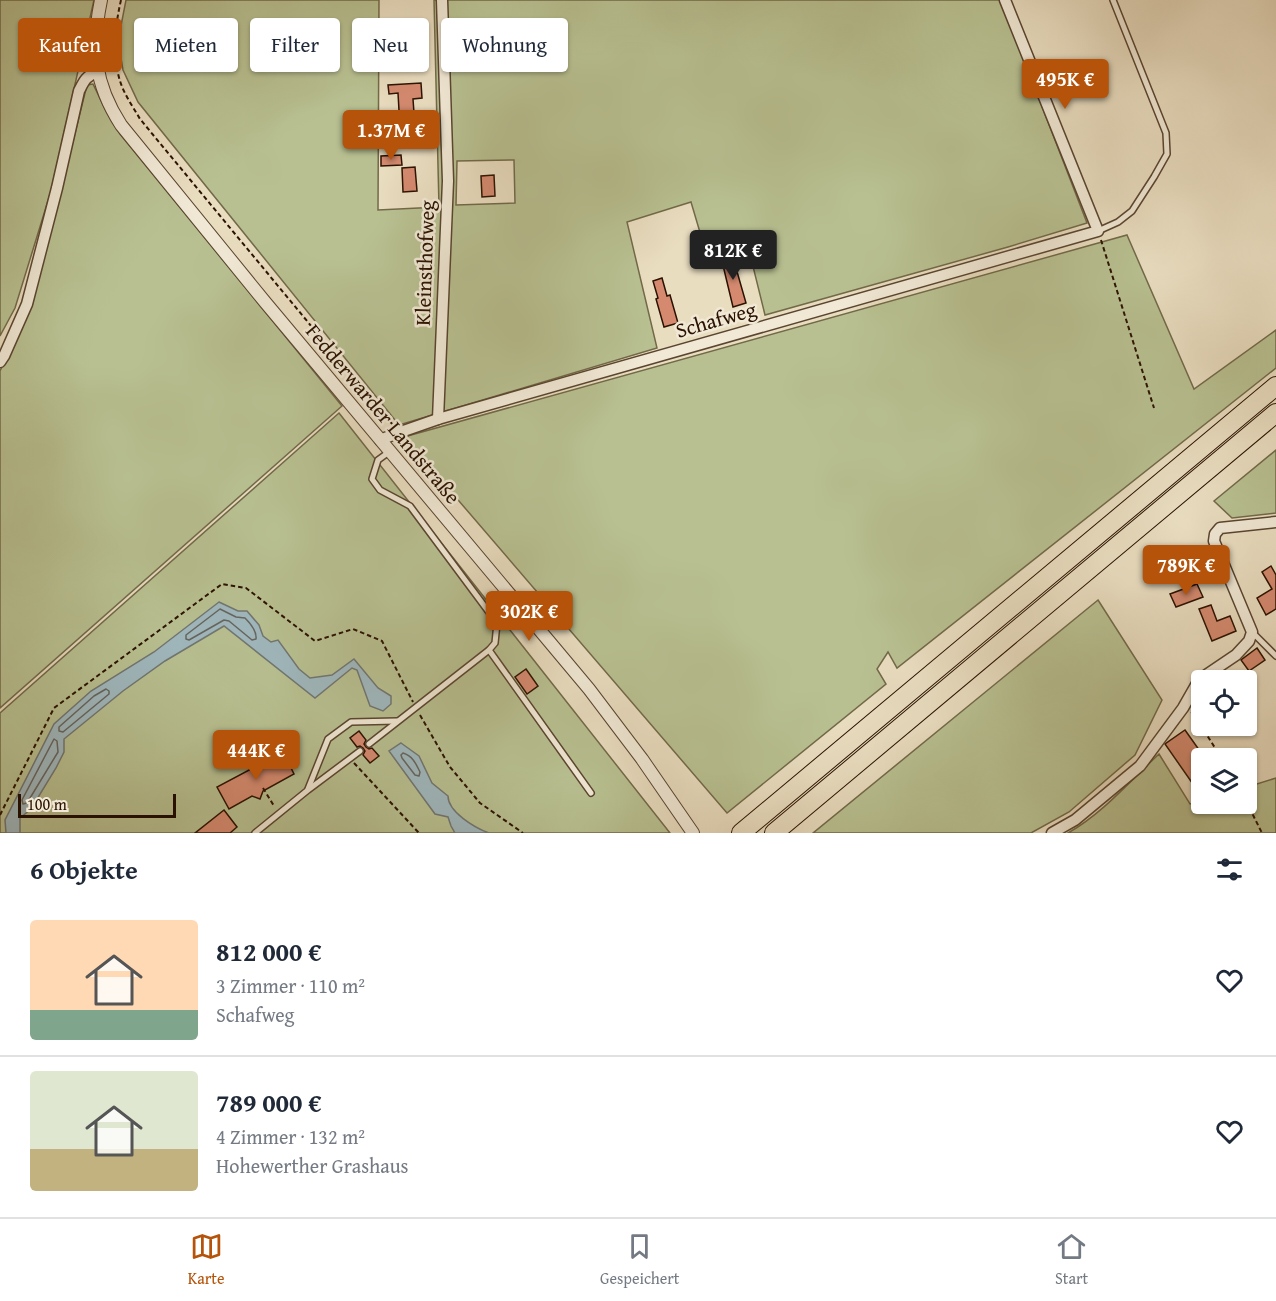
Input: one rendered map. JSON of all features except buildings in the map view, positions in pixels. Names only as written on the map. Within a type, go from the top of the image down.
[{"type":"highway","points":[[741,833],[1276,386]]},
{"type":"highway","points":[[774,833],[1276,413]]},
{"type":"street","name":"Fedderwarder Landstraße","points":[[98,18],[101,0]]},
{"type":"street","name":"Kleinsthofweg","points":[[438,419],[448,181],[442,0]]},
{"type":"street","points":[[1005,0],[1098,231]]},
{"type":"street","name":"Fedderwarder Landstraße","points":[[98,72],[112,112],[121,125],[389,452],[589,689],[642,759],[692,832]]},
{"type":"street","points":[[0,362],[27,304],[79,91],[90,74],[98,72]]},
{"type":"street","name":"Schafweg","points":[[380,440],[438,419],[1098,231]]},
{"type":"street","points":[[1052,833],[1075,820],[1140,766],[1183,708],[1199,680],[1236,655],[1249,641],[1252,632],[1214,541],[1215,534],[1220,528],[1276,522]]},
{"type":"lane","points":[[1098,231],[1118,222],[1132,211],[1167,154],[1166,133],[1113,0]]},
{"type":"lane","points":[[369,744],[489,650],[495,643],[497,623],[410,506],[380,490],[372,479],[378,460],[389,452]]},
{"type":"lane","points":[[1252,632],[1276,656]]},
{"type":"lane","points":[[489,650],[591,793]]},
{"type":"lane","points":[[308,790],[328,739],[351,722],[399,721]]},
{"type":"lane","points":[[255,833],[360,751]]},
{"type":"path","points":[[121,0],[115,46],[117,67],[120,82],[140,119],[393,424],[395,434]]},
{"type":"path","points":[[1098,231],[1154,408]]},
{"type":"path","points":[[0,815],[54,708],[222,584],[246,588],[315,641],[353,629],[382,641],[450,767],[480,803],[523,833]]},
{"type":"path","points":[[1183,708],[1193,713],[1215,748]]},
{"type":"path","points":[[350,759],[419,833]]},
{"type":"path","points":[[263,788],[279,814]]},
{"type":"path","points":[[1252,814],[1262,833]]},
{"type":"green space","points":[[0,0],[94,0],[90,18],[18,18],[18,72],[78,72],[51,191],[15,308],[0,336]]},
{"type":"green space","points":[[126,0],[379,0],[379,18],[352,18],[352,72],[379,72],[378,210],[439,207],[434,0],[1001,0],[1087,223],[765,315],[746,238],[704,246],[691,202],[627,222],[657,348],[399,425],[138,102],[123,70],[122,20]],"holes":[[[514,160],[515,203],[456,205],[457,161]]]},
{"type":"green space","points":[[93,84],[120,134],[342,406],[0,708],[0,371],[32,305],[87,85]]},
{"type":"green space","points":[[1127,235],[1194,389],[1276,330],[1276,368],[897,668],[888,652],[877,669],[886,684],[727,813],[404,437]]},
{"type":"green space","points":[[339,413],[670,833],[0,833],[0,713]]},
{"type":"green space","points":[[1276,450],[1276,513],[1232,518],[1214,501]]},
{"type":"green space","points":[[1098,600],[1162,700],[1135,755],[1069,812],[1031,833],[813,833]]},
{"type":"green space","points":[[1159,754],[1191,804],[1191,814],[1257,814],[1257,784],[1276,778],[1276,833],[1068,833],[1104,807]]},
{"type":"water","points":[[219,602],[238,611],[247,611],[259,625],[263,636],[271,642],[278,640],[299,669],[310,678],[332,675],[354,659],[378,688],[391,696],[391,704],[383,711],[370,706],[357,670],[352,668],[315,698],[224,626],[165,661],[123,691],[64,739],[64,752],[56,768],[31,809],[20,818],[20,833],[6,833],[5,820],[54,724],[91,691],[154,652]]},
{"type":"water","points":[[401,743],[419,756],[432,783],[448,796],[452,808],[470,823],[489,833],[455,833],[448,817],[435,814],[389,751]]}]
